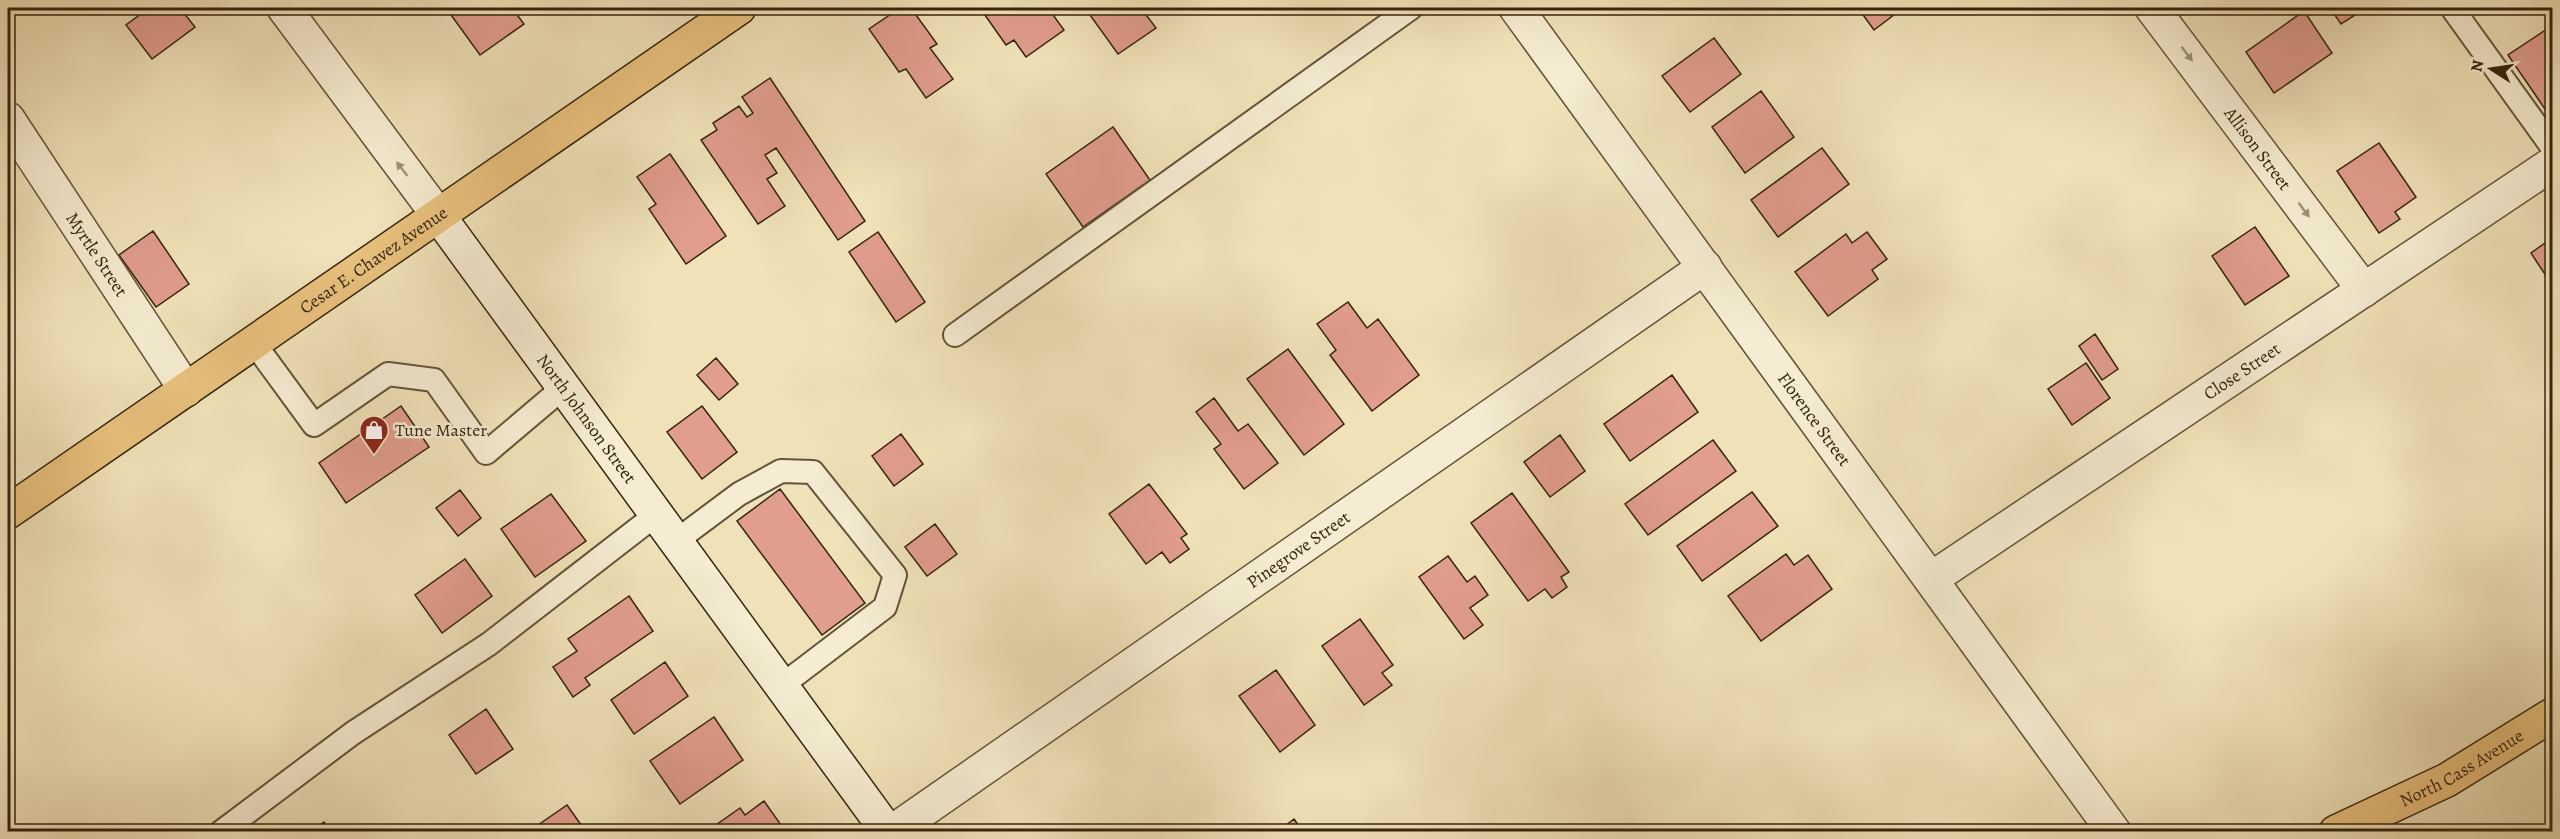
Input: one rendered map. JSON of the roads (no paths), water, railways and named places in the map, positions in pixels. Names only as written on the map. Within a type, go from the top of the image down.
[{"type":"main road","name":"Cesar E. Chavez Avenue","points":[[8,512],[739,8]]},
{"type":"main road","name":"North Cass Avenue","points":[[2336,831],[2447,780],[2553,715]]},
{"type":"street","name":"North Johnson Street","points":[[284,8],[890,831]]},
{"type":"street","name":"Florence Street","points":[[1516,8],[2114,831]]},
{"type":"street","name":"Allison Street","points":[[2152,8],[2364,290]]},
{"type":"street","name":"Myrtle Street","points":[[8,119],[186,390]]},
{"type":"street","name":"Close Street","points":[[1931,579],[2553,164]]},
{"type":"street","name":"Pinegrove Street","points":[[890,831],[1705,267]]},
{"type":"lane","points":[[955,335],[1411,8]]},
{"type":"lane","points":[[2452,8],[2553,147]]},
{"type":"lane","points":[[254,343],[314,425],[388,374],[434,381],[486,453],[564,387]]},
{"type":"lane","points":[[676,541],[739,494],[781,471],[813,472],[895,575],[885,607],[782,686]]},
{"type":"lane","points":[[221,831],[353,734],[489,644],[657,514]]},
{"type":"place","name":"Tune Master","points":[[374,456]]}]
